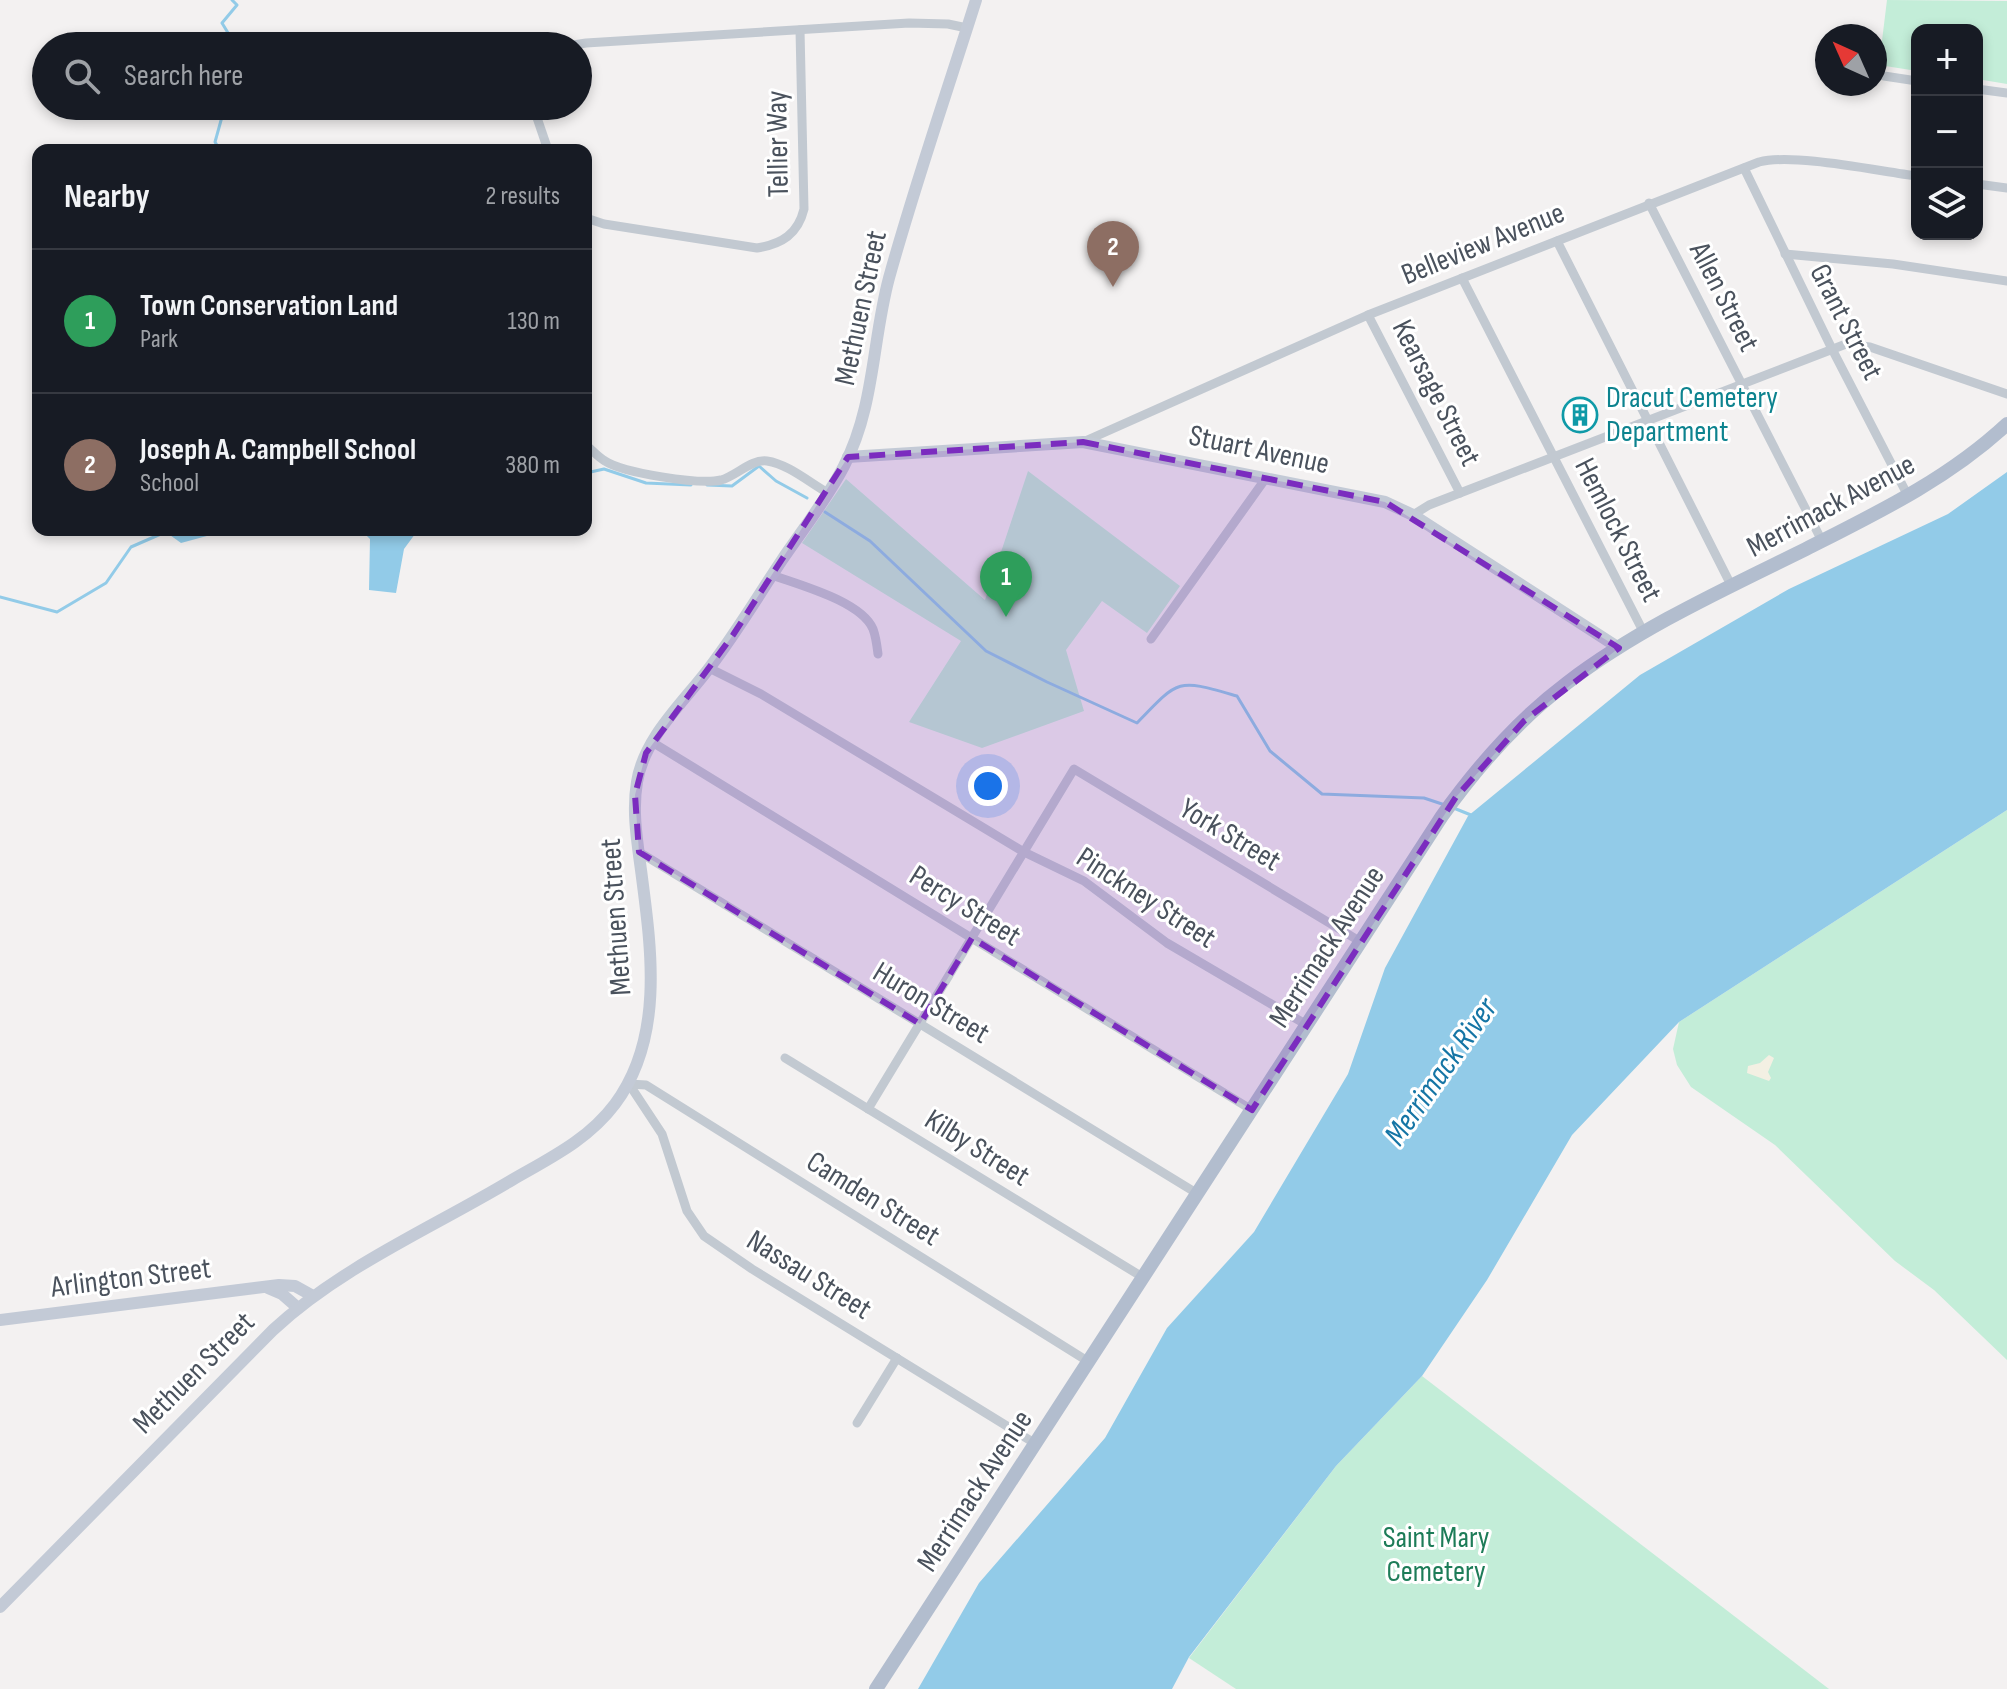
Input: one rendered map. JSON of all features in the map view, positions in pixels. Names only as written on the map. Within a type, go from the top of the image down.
[{"type":"main road","name":"Merrimack Avenue","points":[[876,1689],[1456,797],[1524,721],[1565,685],[1619,648],[1908,496],[1952,469],[2007,424]]},
{"type":"street","name":"Methuen Street","points":[[0,1607],[298,1308],[357,1268],[461,1211],[580,1139],[602,1120],[629,1084],[644,1040],[650,998],[649,935],[635,795],[640,767],[652,742],[709,668],[828,493],[848,457],[862,423],[872,385],[889,278],[976,0]]},
{"type":"street","points":[[592,43],[927,22],[967,28]]},
{"type":"street","name":"Tellier Way","points":[[592,220],[757,248],[779,243],[793,233],[799,226],[804,209],[800,30]]},
{"type":"street","points":[[1887,76],[1911,80]]},
{"type":"street","points":[[1983,90],[2007,93]]},
{"type":"street","points":[[538,120],[546,144]]},
{"type":"street","name":"Belleview Avenue","points":[[1083,442],[1368,315],[1649,203],[1770,159],[1911,175]]},
{"type":"street","name":"Grant Street","points":[[1744,168],[1908,496]]},
{"type":"street","points":[[1983,185],[2007,188]]},
{"type":"street","name":"Allen Street","points":[[1649,203],[1822,541]]},
{"type":"street","points":[[1557,241],[1732,587]]},
{"type":"street","points":[[1785,254],[1893,264],[2007,281]]},
{"type":"street","name":"Hemlock Street","points":[[1462,278],[1644,633]]},
{"type":"street","name":"Kearsage Street","points":[[1368,315],[1460,493]]},
{"type":"street","points":[[1413,515],[1429,505],[1846,344],[1870,347],[2007,394]]},
{"type":"street","name":"Stuart Avenue","points":[[848,457],[1083,442],[1385,502],[1413,515],[1619,648]]},
{"type":"street","points":[[592,451],[603,461],[619,467],[693,480],[718,481],[756,462],[769,462],[828,493]]},
{"type":"street","points":[[1151,639],[1266,478]]},
{"type":"street","points":[[772,575],[826,593],[848,606],[871,625],[878,654]]},
{"type":"street","name":"Pinckney Street","points":[[709,668],[779,704],[1024,852],[1084,881],[1167,943],[1307,1025]]},
{"type":"street","name":"Percy Street","points":[[652,742],[1252,1110]]},
{"type":"street","name":"York Street","points":[[1024,852],[1074,769],[1361,942]]},
{"type":"street","name":"Huron Street","points":[[639,852],[1198,1194]]},
{"type":"street","points":[[868,1109],[1024,852]]},
{"type":"street","name":"Kilby Street","points":[[785,1058],[1144,1278]]},
{"type":"street","name":"Nassau Street","points":[[629,1084],[662,1134],[687,1211],[697,1229],[712,1243],[1036,1444]]},
{"type":"street","name":"Camden Street","points":[[629,1084],[646,1085],[1089,1362]]},
{"type":"street","name":"Arlington Street","points":[[0,1320],[289,1285],[313,1296]]},
{"type":"street","points":[[268,1288],[282,1294],[298,1308]]},
{"type":"street","points":[[857,1423],[897,1358]]},
{"type":"highlighted area","points":[[1083,442],[1385,502],[1619,648],[1524,721],[1456,797],[1252,1110],[972,938],[920,1024],[639,852],[635,795],[646,753],[733,635],[848,457]]},
{"type":"green space","points":[[1887,0],[2007,1],[2007,84],[1983,80],[1983,24],[1911,24],[1911,70],[1887,66],[1887,24],[1884,24]]},
{"type":"green space","points":[[1028,471],[1180,586],[1147,633],[1102,601],[1066,650],[1084,711],[982,748],[909,722],[961,641],[802,543],[846,479],[985,600]]},
{"type":"green space","points":[[2007,810],[2007,1360],[1934,1290],[1895,1261],[1775,1145],[1691,1087],[1677,1065],[1673,1049],[1679,1022]]},
{"type":"green space","name":"Saint Mary Cemetery","points":[[1422,1376],[1829,1689],[1236,1689],[1189,1658],[1336,1466]]},
{"type":"sand","points":[[1769,1055],[1774,1058],[1768,1072],[1769,1081],[1747,1073],[1748,1066],[1760,1063]]},
{"type":"water","name":"Merrimack River","points":[[2007,472],[2007,810],[1679,1022],[1572,1135],[1487,1280],[1422,1376],[1336,1466],[1189,1657],[1172,1689],[918,1689],[979,1583],[1105,1438],[1167,1328],[1254,1232],[1348,1074],[1385,968],[1468,816],[1640,675],[1789,589],[1948,514]]},
{"type":"water","points":[[171,536],[207,536],[181,543]]},
{"type":"water","points":[[367,536],[414,536],[404,549],[396,593],[369,590],[370,539]]},
{"type":"waterway","points":[[227,32],[222,23],[237,5],[232,0]]},
{"type":"waterway","points":[[216,144],[221,120]]},
{"type":"waterway","points":[[707,485],[732,486],[759,466],[776,481],[807,498]]},
{"type":"waterway","points":[[592,472],[604,469],[646,483],[691,485]]},
{"type":"waterway","points":[[825,512],[870,541],[986,651],[1047,682],[1137,723],[1162,697],[1181,686],[1202,687],[1237,696],[1270,751],[1322,794],[1424,798],[1445,805]]},
{"type":"waterway","points":[[0,597],[57,612],[106,583],[131,547],[156,536]]},
{"type":"waterway","points":[[1456,809],[1471,815]]},
{"type":"place","name":"Joseph A. Campbell School","points":[[1113,287]]},
{"type":"place","name":"Dracut Cemetery Department","points":[[1580,415]]},
{"type":"place","name":"Town Conservation Land","points":[[1006,617]]}]
